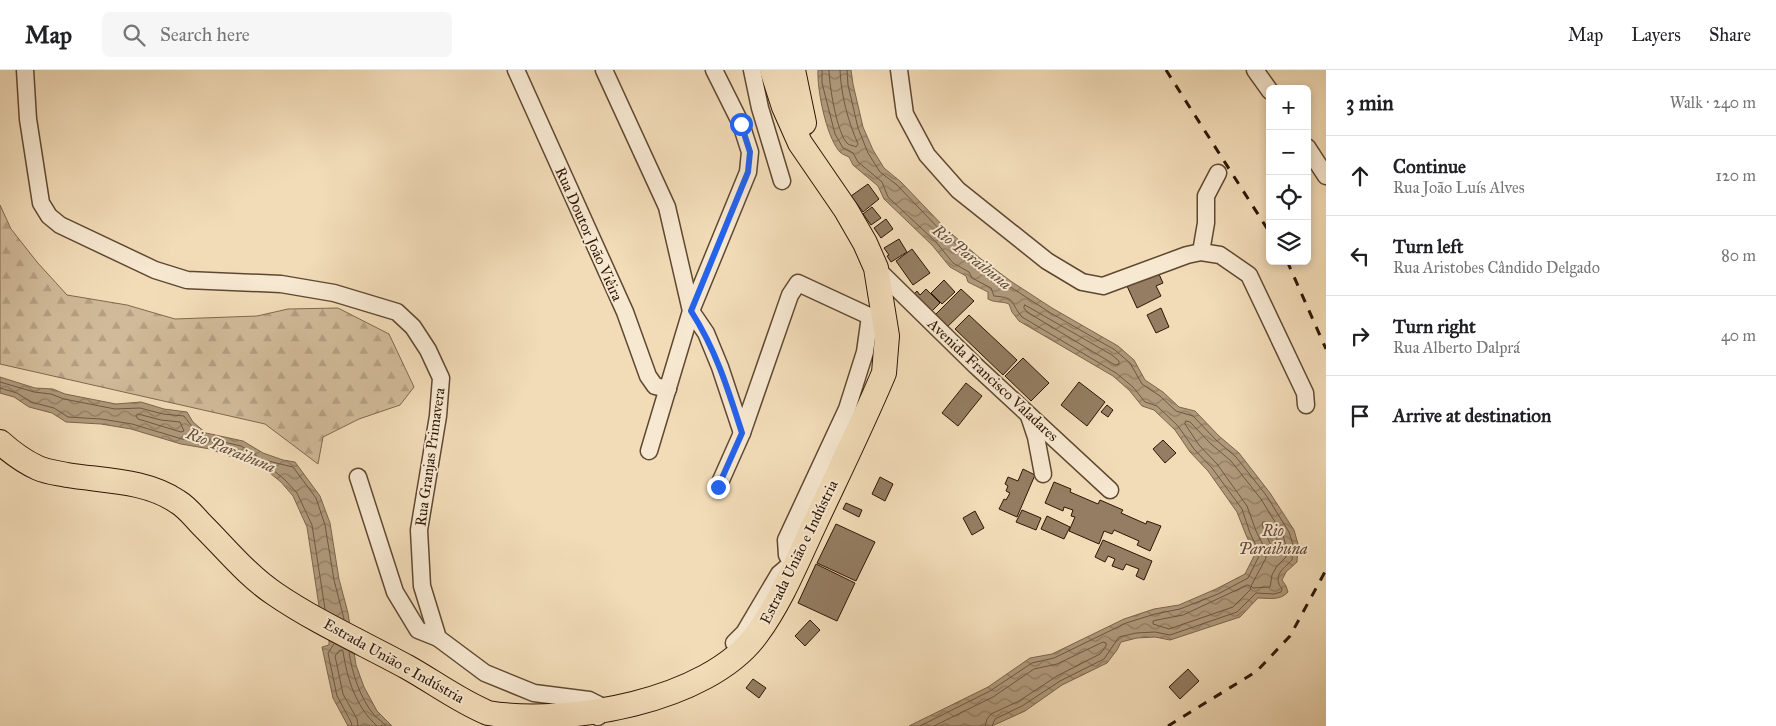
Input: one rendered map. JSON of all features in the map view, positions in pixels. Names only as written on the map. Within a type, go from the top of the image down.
[{"type":"highway","points":[[772,70],[784,107],[800,143],[836,196]]},
{"type":"highway","points":[[793,70],[807,135],[836,196]]},
{"type":"highway","name":"Estrada União e Indústria","points":[[0,442],[38,468],[84,478],[131,483],[156,490],[180,503],[250,574],[272,592],[454,696],[489,713],[527,722],[564,722],[604,718],[668,700],[717,673],[738,656],[756,636],[761,616],[794,568],[884,373],[888,336],[878,320],[876,268],[865,243],[836,196]]},
{"type":"street","name":"Rua Granjas Primavera","points":[[25,70],[28,119],[41,204],[49,216],[60,224],[154,270],[187,280],[281,284],[334,293],[397,312],[413,327],[428,350],[441,378],[438,416],[419,530],[422,586],[438,638]]},
{"type":"street","name":"Rua Doutor João Viêira","points":[[516,70],[625,312],[648,376],[655,386],[668,389]]},
{"type":"street","points":[[604,70],[667,207],[691,311],[706,333],[720,367],[742,433]]},
{"type":"street","points":[[648,451],[691,311],[748,172],[750,152],[741,124],[714,70]]},
{"type":"street","points":[[752,70],[760,108],[782,181]]},
{"type":"street","points":[[899,70],[905,114],[927,155],[958,190],[1047,261],[1082,282],[1103,286],[1201,252],[1220,255],[1249,275],[1305,393],[1306,405]]},
{"type":"street","points":[[1255,70],[1266,85]]},
{"type":"street","points":[[1311,153],[1326,176]]},
{"type":"street","points":[[1201,252],[1206,223],[1206,196],[1218,173]]},
{"type":"street","name":"Avenida Francisco Valadares","points":[[876,268],[976,366],[1110,490]]},
{"type":"street","points":[[718,487],[742,433],[790,295],[798,283],[878,320]]},
{"type":"street","points":[[1028,414],[1036,437],[1043,474]]},
{"type":"street","points":[[358,477],[396,592],[418,630],[438,638],[486,673],[534,693],[594,702],[599,705],[600,713],[604,718]]},
{"type":"green space","points":[[0,205],[11,229],[37,262],[67,295],[127,305],[175,319],[257,316],[288,309],[338,308],[389,334],[414,387],[400,405],[359,419],[323,437],[318,464],[265,424],[0,364]]},
{"type":"water","name":"Rio Paraibuna","points":[[818,70],[851,70],[863,127],[873,150],[884,168],[901,182],[946,229],[1012,282],[1052,308],[1118,346],[1134,360],[1145,380],[1163,392],[1179,407],[1195,411],[1219,436],[1239,453],[1270,493],[1294,530],[1298,544],[1297,562],[1286,572],[1282,580],[1288,592],[1285,595],[1274,598],[1258,598],[1240,617],[1170,640],[1155,637],[1137,638],[1121,642],[1107,663],[1062,685],[1025,711],[992,726],[909,726],[988,687],[1030,658],[1052,654],[1124,619],[1154,609],[1179,605],[1216,589],[1245,574],[1255,554],[1237,512],[1208,471],[1190,452],[1175,430],[1154,410],[1142,406],[1129,390],[1113,376],[1019,321],[1009,304],[988,299],[988,292],[968,282],[966,276],[950,267],[932,245],[884,199],[878,186],[853,165],[849,157],[840,152],[834,144],[826,124],[819,89]]},
{"type":"water","name":"Rio Paraibuna","points":[[0,377],[35,388],[53,389],[65,394],[116,404],[141,402],[164,409],[187,412],[193,422],[206,433],[243,441],[263,453],[295,462],[320,496],[330,523],[356,665],[364,687],[377,711],[392,726],[348,726],[333,698],[322,647],[329,645],[329,639],[319,606],[307,527],[293,496],[281,482],[265,469],[210,449],[181,444],[131,429],[101,424],[66,422],[52,413],[29,407],[14,397],[0,393]]},
{"type":"building","points":[[868,184],[879,199],[863,212],[851,196]]},
{"type":"building","points":[[872,207],[881,218],[871,225],[863,214]]},
{"type":"building","points":[[886,219],[893,229],[881,238],[874,228]]},
{"type":"building","points":[[899,239],[907,252],[891,262],[884,248]]},
{"type":"building","points":[[912,249],[930,273],[913,285],[896,261]]},
{"type":"building","points":[[1158,272],[1163,283],[1156,286],[1161,296],[1137,308],[1127,286]]},
{"type":"building","points":[[944,280],[955,292],[942,304],[931,293]]},
{"type":"building","points":[[926,289],[940,303],[929,314],[911,297],[917,291],[920,295]]},
{"type":"building","points":[[961,289],[974,301],[945,329],[933,317]]},
{"type":"building","points":[[1161,308],[1169,327],[1156,333],[1147,315]]},
{"type":"building","points":[[969,315],[1017,360],[1003,375],[955,329]]},
{"type":"building","points":[[1023,358],[1049,383],[1031,401],[1005,376]]},
{"type":"building","points":[[1079,382],[1105,402],[1087,426],[1061,405]]},
{"type":"building","points":[[966,383],[982,396],[958,426],[942,413]]},
{"type":"building","points":[[1107,405],[1113,410],[1108,417],[1101,412]]},
{"type":"building","points":[[1163,440],[1176,453],[1165,463],[1153,449]]},
{"type":"building","points":[[1023,469],[1035,475],[1017,517],[999,509],[1004,499],[1006,500],[1010,493],[1006,491],[1008,486],[1005,484],[1008,477],[1018,481]]},
{"type":"building","points":[[880,477],[893,484],[885,501],[872,494]]},
{"type":"building","points":[[1054,482],[1071,489],[1070,492],[1098,504],[1100,500],[1123,510],[1121,513],[1146,524],[1147,521],[1161,526],[1150,551],[1137,545],[1139,541],[1114,530],[1112,534],[1104,531],[1099,544],[1069,531],[1075,517],[1071,516],[1073,510],[1064,507],[1063,511],[1045,503]]},
{"type":"building","points":[[846,503],[862,510],[859,517],[843,509]]},
{"type":"building","points":[[1022,510],[1041,518],[1036,530],[1016,522]]},
{"type":"building","points":[[975,511],[984,528],[972,535],[963,518]]},
{"type":"building","points":[[1047,516],[1070,527],[1064,539],[1041,529]]},
{"type":"building","points":[[836,524],[875,542],[856,581],[817,563]]},
{"type":"building","points":[[1103,540],[1152,561],[1144,580],[1136,576],[1139,569],[1126,564],[1123,570],[1112,566],[1115,559],[1108,556],[1105,562],[1095,557]]},
{"type":"building","points":[[816,564],[855,583],[837,621],[798,603]]},
{"type":"building","points":[[810,620],[820,630],[805,646],[795,636]]},
{"type":"building","points":[[1188,669],[1199,681],[1180,699],[1169,687]]},
{"type":"building","points":[[753,679],[766,688],[759,698],[746,688]]},
{"type":"railway","points":[[1166,70],[1266,227]]},
{"type":"railway","points":[[1289,265],[1326,349]]},
{"type":"railway","points":[[1168,726],[1257,671],[1290,636],[1326,570]]},
{"type":"route","points":[[718,487],[742,433],[720,367],[706,333],[691,311],[748,172],[750,152],[741,124]]}]
